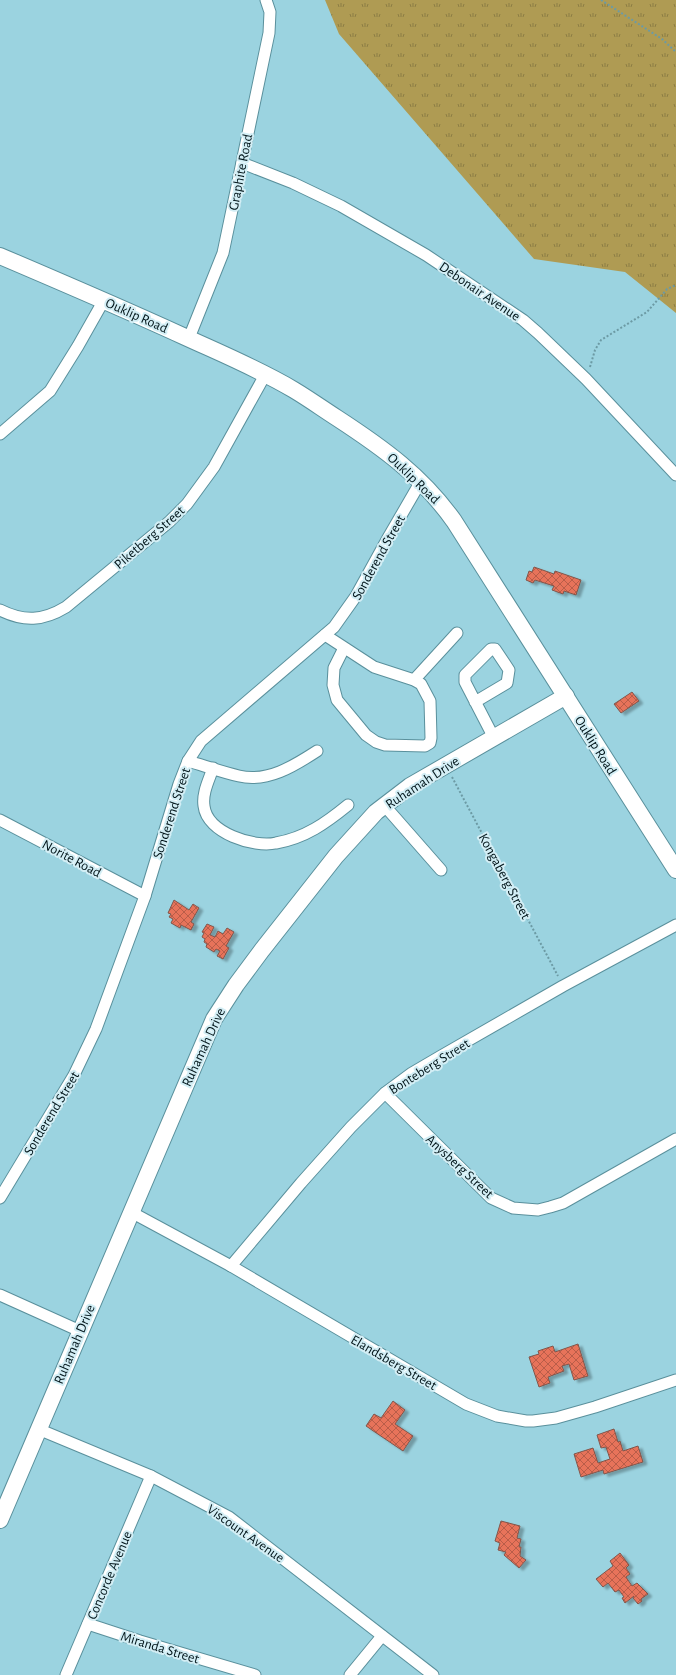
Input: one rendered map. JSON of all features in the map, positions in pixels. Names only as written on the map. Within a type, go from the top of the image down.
[{"type":"street","name":"Graphite Road","points":[[189,338],[223,253],[269,33],[270,12],[266,0]]},
{"type":"street","name":"Debonair Avenue","points":[[242,163],[293,183],[323,197],[426,255],[530,326],[586,379],[676,476]]},
{"type":"street","name":"Ouklip Road","points":[[0,256],[104,300],[265,374],[294,390],[371,440],[397,460],[421,482],[454,521],[676,870]]},
{"type":"street","points":[[0,434],[50,391],[104,300]]},
{"type":"street","name":"Piketberg Street","points":[[0,610],[18,617],[31,618],[42,618],[59,611],[169,522],[187,504],[214,467],[265,374]]},
{"type":"street","name":"Sonderend Street","points":[[0,1198],[74,1075],[96,1029],[145,896],[179,784],[188,761],[202,742],[325,635],[345,614],[421,482]]},
{"type":"street","points":[[414,680],[457,633]]},
{"type":"street","points":[[325,635],[374,667],[414,680],[421,684],[430,701],[432,738],[430,743],[425,746],[385,745],[376,742],[366,735],[335,695],[333,685],[334,668],[344,648]]},
{"type":"street","points":[[475,702],[507,683],[509,670],[495,649],[490,649],[465,675],[465,682],[475,702],[494,738]]},
{"type":"street","name":"Ruhamah Drive","points":[[0,1520],[214,1019],[253,962],[336,856],[384,805],[410,786],[566,696]]},
{"type":"street","points":[[188,761],[239,777],[249,778],[275,774],[317,751]]},
{"type":"street","points":[[214,768],[205,791],[204,808],[206,815],[218,828],[242,841],[265,844],[276,843],[300,836],[324,824],[348,805]]},
{"type":"street","points":[[384,805],[441,870]]},
{"type":"street","name":"Norite Road","points":[[0,820],[145,896]]},
{"type":"street","name":"Bonteberg Street","points":[[231,1266],[301,1183],[351,1127],[385,1093],[412,1074],[564,986],[676,925]]},
{"type":"street","name":"Anysberg Street","points":[[385,1093],[490,1198],[513,1208],[538,1210],[563,1203],[676,1139]]},
{"type":"street","name":"Elandsberg Street","points":[[131,1212],[231,1266],[466,1404],[497,1416],[526,1421],[556,1418],[595,1407],[676,1380]]},
{"type":"street","points":[[0,1295],[80,1331]]},
{"type":"street","name":"Viscount Avenue","points":[[38,1429],[151,1476],[229,1517],[433,1675]]},
{"type":"street","name":"Concorde Avenue","points":[[66,1675],[151,1476]]},
{"type":"street","name":"Miranda Street","points":[[88,1624],[255,1675]]},
{"type":"street","points":[[350,1675],[382,1636]]},
{"type":"path","points":[[601,0],[662,39],[676,52]]},
{"type":"path","points":[[586,379],[595,350],[601,340],[647,312],[667,289],[676,285]]},
{"type":"path","name":"Kongaberg Street","points":[[446,765],[564,986]]},
{"type":"green space","points":[[325,0],[676,0],[676,313],[625,272],[534,259],[339,34]]},
{"type":"building","points":[[534,567],[554,574],[555,571],[581,580],[576,595],[564,591],[563,594],[552,590],[554,586],[535,580],[533,583],[526,580],[529,571],[532,572]]},
{"type":"building","points":[[632,692],[639,701],[621,713],[614,704]]},
{"type":"building","points":[[174,900],[189,910],[193,904],[199,908],[191,922],[194,924],[191,930],[181,925],[180,928],[171,923],[173,919],[169,917],[171,914],[168,913]]},
{"type":"building","points":[[207,924],[214,927],[210,935],[215,937],[218,931],[223,934],[227,928],[234,932],[226,946],[229,948],[223,959],[217,956],[220,951],[216,949],[214,952],[206,947],[207,944],[204,942],[205,939],[202,937],[204,933],[202,932]]},
{"type":"building","points":[[578,1344],[588,1376],[574,1380],[569,1364],[562,1366],[564,1371],[548,1377],[550,1383],[539,1387],[529,1357],[539,1354],[538,1351],[553,1346],[555,1352]]},
{"type":"building","points":[[393,1401],[405,1410],[395,1424],[413,1436],[403,1451],[366,1426],[374,1414],[381,1418]]},
{"type":"building","points":[[614,1429],[618,1442],[620,1441],[623,1451],[638,1446],[643,1462],[604,1474],[603,1470],[581,1477],[574,1454],[593,1448],[598,1463],[610,1459],[606,1447],[601,1448],[597,1435]]},
{"type":"building","points":[[501,1521],[520,1526],[517,1538],[521,1539],[519,1547],[521,1547],[520,1556],[526,1560],[519,1568],[504,1555],[506,1552],[498,1550],[500,1543],[495,1541]]},
{"type":"building","points":[[620,1553],[629,1565],[626,1568],[630,1574],[626,1577],[632,1586],[637,1583],[648,1594],[641,1599],[642,1601],[638,1604],[633,1598],[634,1596],[625,1603],[622,1598],[624,1597],[619,1590],[615,1592],[608,1583],[603,1587],[596,1579],[613,1566],[610,1561]]}]
